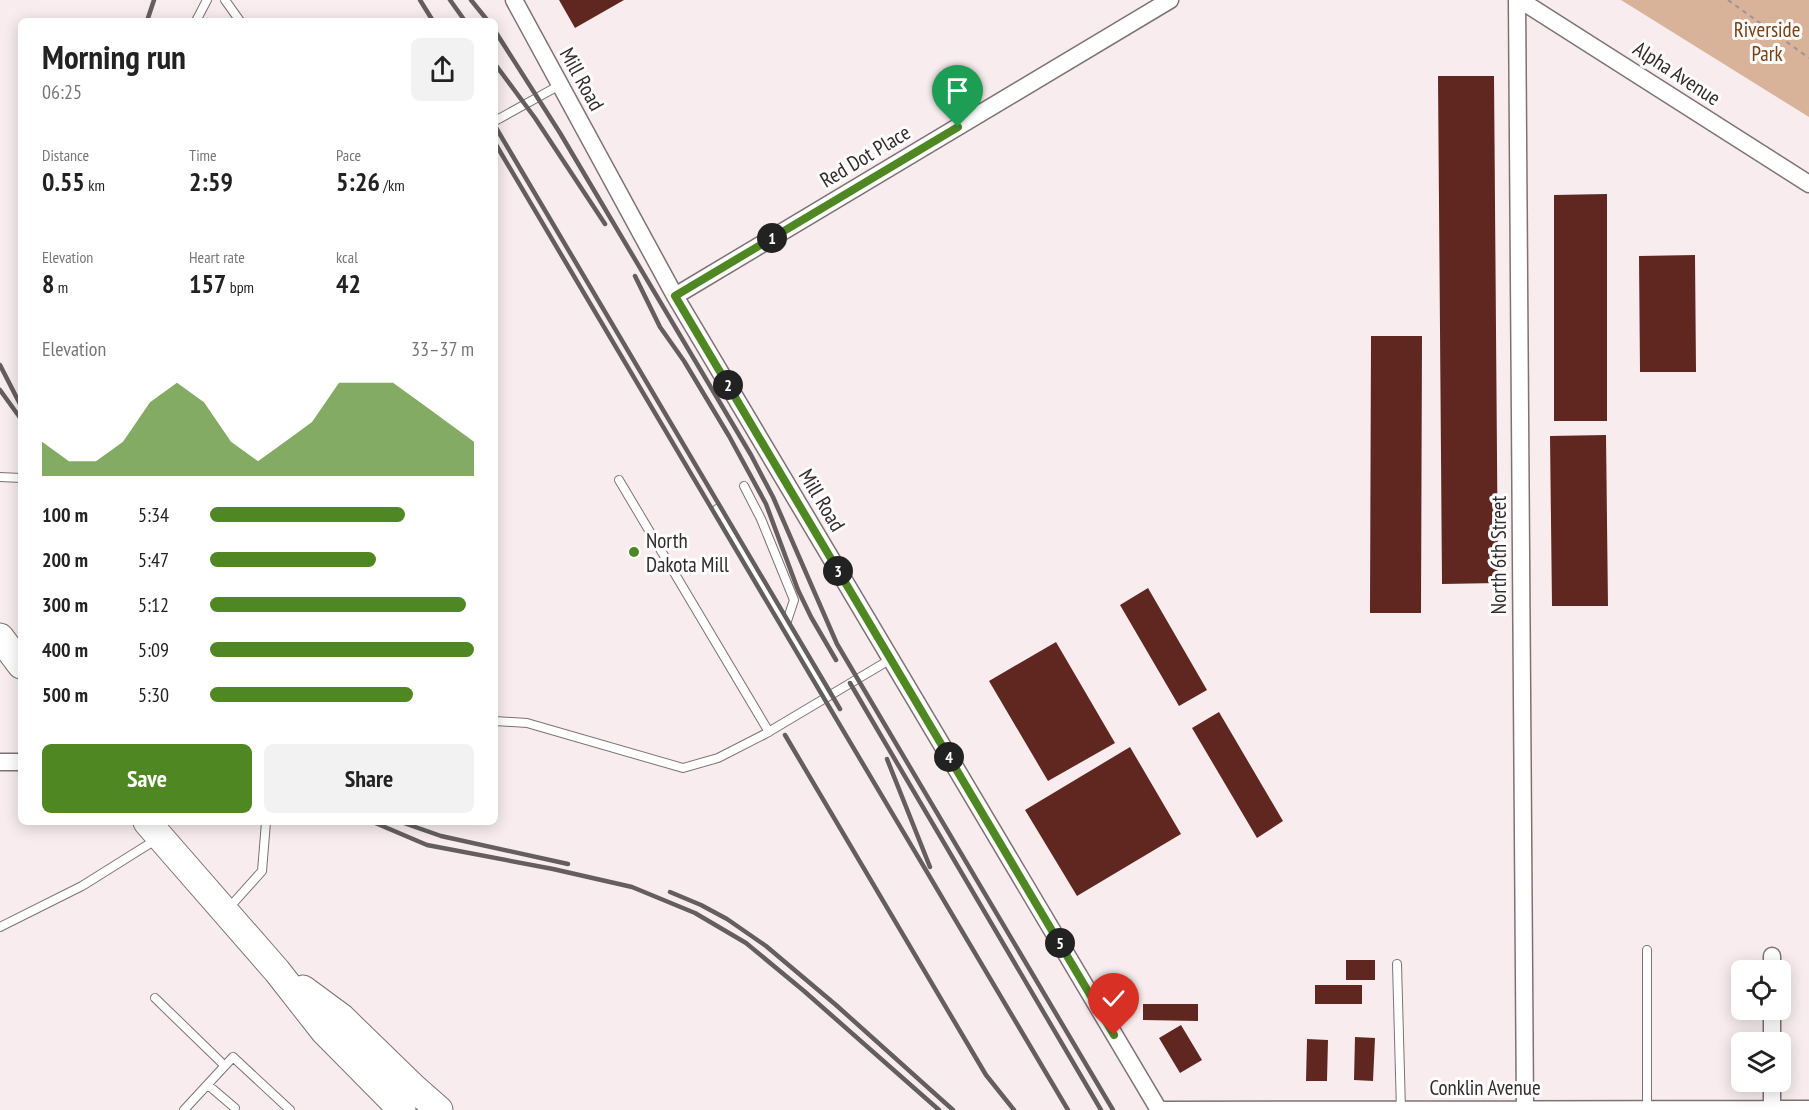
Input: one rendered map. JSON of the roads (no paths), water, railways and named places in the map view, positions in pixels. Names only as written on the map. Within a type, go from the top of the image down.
[{"type":"main road","points":[[0,637],[18,661]]},
{"type":"main road","points":[[153,830],[278,971],[324,1031],[402,1110]]},
{"type":"main road","points":[[278,971],[340,1017],[439,1110]]},
{"type":"street","name":"Mill Road","points":[[514,0],[675,296],[1160,1110]]},
{"type":"street","name":"Red Dot Place","points":[[675,296],[1170,0]]},
{"type":"street","name":"Alpha Avenue","points":[[1519,0],[1809,184]]},
{"type":"street","name":"North 6th Street","points":[[1519,0],[1525,1110]]},
{"type":"street","points":[[0,762],[18,762]]},
{"type":"street","points":[[1772,1092],[1772,1110]]},
{"type":"street","name":"Conklin Avenue","points":[[1160,1110],[1809,1109]]},
{"type":"lane","points":[[198,18],[207,0]]},
{"type":"lane","points":[[225,0],[238,18]]},
{"type":"lane","points":[[498,119],[560,85]]},
{"type":"lane","points":[[0,477],[18,478]]},
{"type":"lane","points":[[619,480],[769,732]]},
{"type":"lane","points":[[744,486],[761,519],[794,600],[786,624]]},
{"type":"lane","points":[[717,509],[829,696]]},
{"type":"lane","points":[[498,721],[527,723],[683,768],[718,758],[769,732],[891,659]]},
{"type":"lane","points":[[225,911],[262,871],[266,825]]},
{"type":"lane","points":[[0,927],[82,886],[153,830]]},
{"type":"lane","points":[[1647,950],[1647,1110]]},
{"type":"lane","points":[[1396,964],[1401,1110]]},
{"type":"lane","points":[[155,998],[225,1066]]},
{"type":"lane","points":[[184,1110],[233,1057],[290,1110]]},
{"type":"lane","points":[[208,1085],[235,1108]]},
{"type":"railway","points":[[148,18],[154,0]]},
{"type":"railway","points":[[420,0],[431,18]]},
{"type":"railway","points":[[450,0],[463,18]]},
{"type":"railway","points":[[471,0],[486,18]]},
{"type":"railway","points":[[498,36],[560,133],[751,455],[773,497],[837,644],[1113,1110]]},
{"type":"railway","points":[[498,68],[535,118],[605,224]]},
{"type":"railway","points":[[498,131],[840,709]]},
{"type":"railway","points":[[498,148],[1068,1110]]},
{"type":"railway","points":[[635,276],[660,327],[684,361],[729,436],[766,504],[798,590],[836,660]]},
{"type":"railway","points":[[0,365],[18,400]]},
{"type":"railway","points":[[0,390],[18,415]]},
{"type":"railway","points":[[850,683],[1101,1110]]},
{"type":"railway","points":[[785,735],[986,1075],[1014,1110]]},
{"type":"railway","points":[[887,759],[930,867]]},
{"type":"railway","points":[[380,825],[427,845],[632,887],[695,913],[746,943],[939,1110]]},
{"type":"railway","points":[[410,825],[441,836],[568,864]]},
{"type":"railway","points":[[670,892],[727,919],[766,946],[953,1110]]},
{"type":"place","name":"North Dakota Mill","points":[[634,552]]},
{"type":"park label","name":"Riverside Park","points":[[1767,41]]}]
